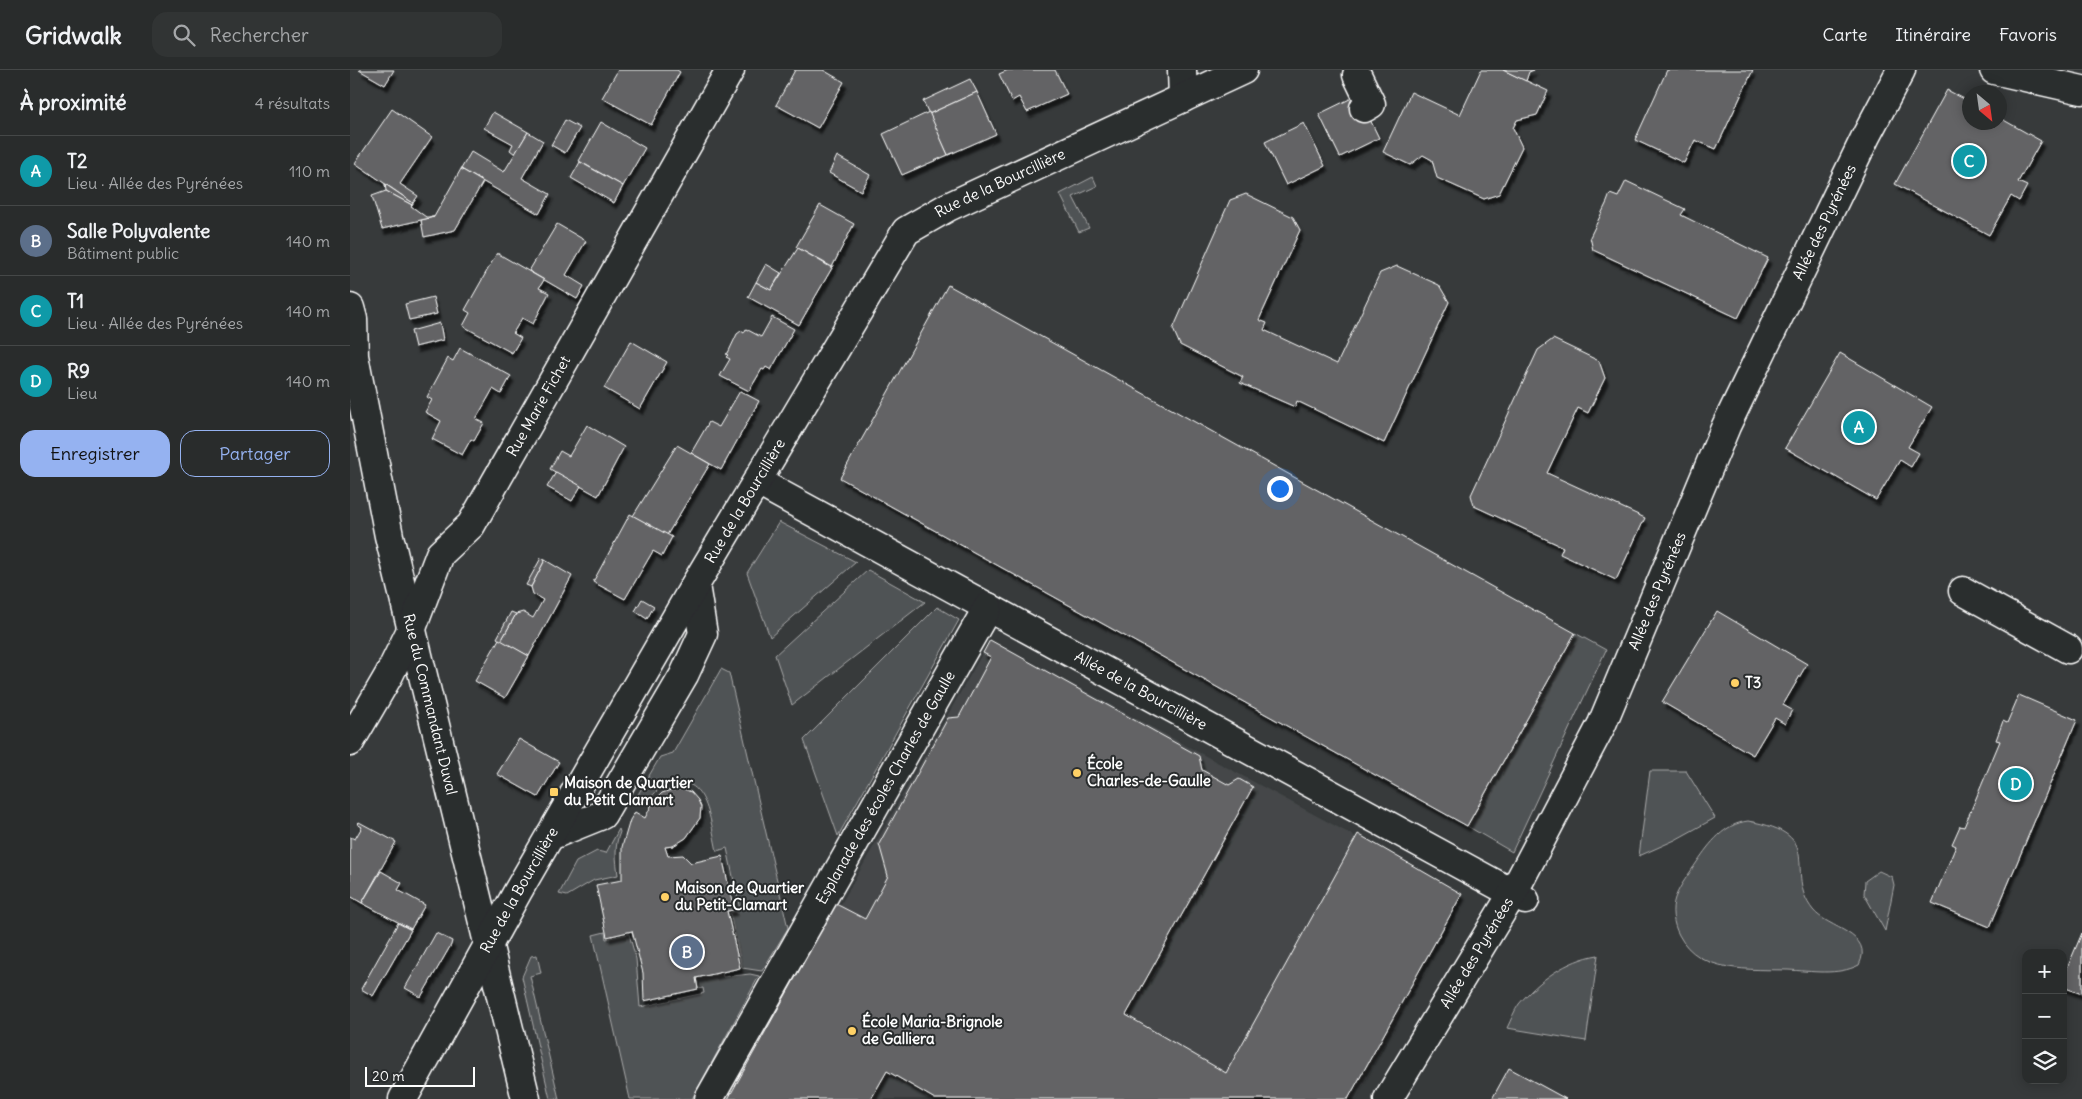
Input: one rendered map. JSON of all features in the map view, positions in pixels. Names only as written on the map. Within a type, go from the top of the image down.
[{"type":"street","name":"Rue Marie Fichet","points":[[350,742],[389,675],[412,628],[440,554],[471,525],[730,70]]},
{"type":"street","points":[[1182,70],[1183,98]]},
{"type":"street","name":"Rue de la Bourcillière","points":[[403,1099],[550,836],[695,585],[906,231],[948,207],[1243,70]]},
{"type":"street","name":"Allée des Pyrénées","points":[[1388,1099],[1519,897],[1602,724],[1726,426],[1866,136],[1901,70]]},
{"type":"street","points":[[1994,70],[2082,90]]},
{"type":"street","points":[[1357,76],[1371,104],[1364,108]]},
{"type":"street","name":"Rue du Commandant Duval","points":[[350,308],[353,319],[355,386],[389,536],[526,1099]]},
{"type":"street","name":"Allée de la Bourcillière","points":[[758,482],[1519,897]]},
{"type":"street","points":[[1963,591],[2068,649]]},
{"type":"street","name":"Esplanade des écoles Charles de Gaulle","points":[[709,1099],[988,607]]},
{"type":"shaded area","points":[[1093,177],[1097,186],[1073,197],[1089,228],[1079,232],[1060,194]]},
{"type":"shaded area","points":[[779,522],[856,562],[770,637],[747,573]]},
{"type":"shaded area","points":[[868,570],[925,602],[792,705],[775,655]]},
{"type":"shaded area","points":[[937,607],[959,620],[838,836],[804,740]]},
{"type":"shaded area","points":[[1575,633],[1606,650],[1512,852],[1467,826]]},
{"type":"shaded area","name":"École Charles-de-Gaulle","points":[[990,640],[1462,894],[1356,1099],[731,1099]]},
{"type":"shaded area","points":[[721,669],[729,673],[788,928],[762,971],[742,968],[730,913],[740,910],[727,848],[717,851],[708,812],[704,800],[697,790],[689,784],[677,782],[660,788],[645,803],[636,798],[660,757],[673,753]]},
{"type":"shaded area","points":[[1650,771],[1686,771],[1715,818],[1675,840],[1639,856]]},
{"type":"shaded area","points":[[1748,821],[1773,827],[1788,835],[1796,845],[1801,882],[1805,896],[1813,910],[1820,917],[1848,933],[1861,946],[1862,954],[1859,965],[1833,972],[1743,969],[1713,963],[1699,957],[1688,948],[1679,935],[1674,921],[1673,907],[1677,893],[1713,841],[1732,826]]},
{"type":"shaded area","points":[[619,829],[616,853],[618,875],[594,880],[567,896],[559,894],[576,862],[597,851],[606,853]]},
{"type":"shaded area","points":[[1879,871],[1892,877],[1894,885],[1885,931],[1864,894],[1865,881]]},
{"type":"shaded area","points":[[605,932],[606,939],[629,934],[636,959],[640,1007],[704,993],[703,988],[698,989],[696,978],[722,972],[723,977],[750,974],[759,976],[692,1099],[630,1099],[593,935]]},
{"type":"shaded area","points":[[537,955],[541,973],[530,976],[559,1099],[550,1099],[522,977],[531,956]]},
{"type":"shaded area","points":[[1598,955],[1586,1041],[1507,1028],[1519,1004],[1535,987],[1565,966],[1575,961]]},
{"type":"building","points":[[359,70],[394,70],[385,85]]},
{"type":"building","points":[[618,70],[677,70],[680,72],[651,125],[602,98]]},
{"type":"building","points":[[795,70],[823,70],[844,82],[818,128],[776,105]]},
{"type":"building","points":[[1008,70],[1055,70],[1067,94],[1027,112],[1019,97],[1012,101],[999,74]]},
{"type":"building","points":[[1481,70],[1503,70],[1548,91],[1537,115],[1517,120],[1513,128],[1522,147],[1499,194],[1484,199],[1437,178],[1432,160],[1423,155],[1410,165],[1383,152],[1411,92],[1460,115]]},
{"type":"building","points":[[1503,70],[1534,70],[1529,72],[1526,81]]},
{"type":"building","points":[[1667,70],[1753,70],[1716,149],[1695,140],[1684,163],[1635,140]]},
{"type":"building","points":[[970,79],[977,92],[929,114],[923,101]]},
{"type":"building","points":[[1947,90],[1962,98],[1962,130],[2007,130],[2007,122],[2041,141],[2018,182],[2027,186],[2019,201],[2011,196],[1989,235],[1895,184]]},
{"type":"building","points":[[977,92],[996,134],[948,155],[929,114]]},
{"type":"building","points":[[1358,95],[1379,138],[1340,157],[1319,114]]},
{"type":"building","points":[[392,109],[432,137],[400,184],[418,196],[413,203],[355,163]]},
{"type":"building","points":[[493,112],[528,132],[515,154],[510,150],[513,144],[484,128]]},
{"type":"building","points":[[929,112],[948,155],[902,175],[883,134]]},
{"type":"building","points":[[565,120],[580,128],[565,153],[551,145]]},
{"type":"building","points":[[601,122],[645,148],[623,186],[579,161]]},
{"type":"building","points":[[1304,123],[1325,166],[1286,185],[1265,142]]},
{"type":"building","points":[[528,132],[543,141],[522,178],[550,194],[539,214],[461,169],[471,152],[504,172]]},
{"type":"building","points":[[837,156],[870,175],[861,191],[829,173]]},
{"type":"building","points":[[580,162],[623,186],[614,203],[571,178]]},
{"type":"building","points":[[461,169],[483,182],[455,230],[424,237],[421,220],[434,217]]},
{"type":"building","points":[[1626,181],[1685,209],[1681,215],[1768,258],[1738,318],[1593,250],[1590,237],[1610,194],[1618,197]]},
{"type":"building","points":[[385,184],[413,203],[412,205],[386,191]]},
{"type":"building","points":[[386,191],[412,205],[426,217],[434,217],[382,229],[372,196]]},
{"type":"building","points":[[1246,194],[1293,217],[1300,230],[1259,320],[1267,323],[1264,330],[1337,364],[1380,273],[1397,266],[1439,285],[1449,302],[1384,443],[1297,401],[1295,407],[1240,383],[1243,377],[1180,345],[1173,329],[1230,200]]},
{"type":"building","points":[[820,205],[854,224],[832,267],[796,247]]},
{"type":"building","points":[[557,224],[586,241],[566,275],[584,286],[577,299],[529,271]]},
{"type":"building","points":[[798,248],[832,268],[799,325],[748,297],[756,282],[771,290]]},
{"type":"building","points":[[497,253],[544,280],[539,288],[549,293],[533,324],[522,318],[513,333],[521,338],[512,353],[463,326],[470,313],[465,310]]},
{"type":"building","points":[[766,264],[781,273],[771,290],[756,282]]},
{"type":"building","points":[[948,285],[1575,633],[1467,826],[840,478]]},
{"type":"building","points":[[433,297],[437,314],[409,320],[405,304]]},
{"type":"building","points":[[772,317],[794,329],[771,370],[766,367],[764,370],[762,369],[749,391],[720,376],[730,359],[726,357],[728,355],[726,354],[737,334],[741,331],[744,333],[746,329],[761,337]]},
{"type":"building","points":[[440,323],[443,340],[415,347],[411,331]]},
{"type":"building","points":[[1553,339],[1599,361],[1605,378],[1588,413],[1578,408],[1547,473],[1645,518],[1616,580],[1560,554],[1563,547],[1474,506],[1471,495],[1538,350]]},
{"type":"building","points":[[631,341],[667,362],[640,409],[604,388]]},
{"type":"building","points":[[460,348],[511,376],[501,394],[493,389],[476,419],[484,423],[474,441],[471,439],[462,455],[432,439],[441,421],[425,412],[432,400],[427,397],[448,358],[453,361]]},
{"type":"building","points":[[1840,353],[1932,407],[1908,447],[1919,453],[1911,467],[1900,460],[1876,500],[1785,448]]},
{"type":"building","points":[[740,391],[759,401],[721,470],[691,453],[709,422],[719,427]]},
{"type":"building","points":[[587,425],[624,447],[598,496],[550,469],[560,451],[569,456]]},
{"type":"building","points":[[677,445],[710,464],[667,535],[633,516]]},
{"type":"building","points":[[556,472],[581,486],[572,501],[547,487]]},
{"type":"building","points":[[630,514],[672,537],[662,556],[653,551],[625,599],[593,582]]},
{"type":"building","points":[[541,558],[545,560],[531,587],[526,585]]},
{"type":"building","points":[[545,560],[572,576],[529,656],[501,641],[516,614],[523,612],[533,618],[543,600],[533,594],[531,587]]},
{"type":"building","points":[[642,599],[654,606],[647,619],[635,611]]},
{"type":"building","name":"T3","points":[[1717,611],[1807,664],[1783,705],[1792,710],[1785,724],[1775,718],[1753,755],[1662,702]]},
{"type":"building","points":[[511,612],[516,614],[501,641],[497,638]]},
{"type":"building","points":[[499,639],[529,656],[505,698],[475,681]]},
{"type":"building","name":"École Charles-de-Gaulle","points":[[990,640],[1199,756],[1202,770],[1229,785],[1239,779],[1253,787],[1126,1015],[1226,1073],[1358,834],[1462,894],[1348,1099],[935,1099],[887,1071],[871,1099],[728,1099],[836,904],[865,919],[888,876],[879,844],[948,718],[959,717],[991,657],[983,653]]},
{"type":"building","points":[[2019,695],[2077,720],[1990,927],[1932,903],[1956,846],[1952,844],[1960,826],[1964,827],[2000,741],[1996,740],[2003,721],[2007,723]]},
{"type":"building","points":[[519,739],[559,762],[538,797],[497,774]]},
{"type":"building","name":"Maison de Quartier du Petit-Clamart","points":[[684,789],[691,792],[698,800],[701,807],[700,818],[686,838],[673,846],[665,847],[668,856],[683,855],[691,863],[722,856],[734,910],[727,911],[740,968],[696,978],[698,989],[644,1001],[643,973],[632,931],[607,937],[596,885],[622,880],[622,847],[630,820],[635,812],[645,818],[653,802],[662,793]]},
{"type":"building","points":[[359,822],[396,842],[362,903],[350,896],[350,837],[355,839],[362,827],[357,824]]},
{"type":"building","points":[[381,871],[402,883],[398,890],[425,905],[411,929],[362,903]]},
{"type":"building","points":[[398,923],[411,930],[373,996],[361,989]]},
{"type":"building","points":[[436,933],[452,941],[421,997],[405,988]]},
{"type":"building","points":[[2082,933],[2082,994],[2067,988],[2067,969]]},
{"type":"building","points":[[1509,1068],[1566,1099],[1492,1099]]},
{"type":"place","name":"T1","points":[[1969,161]]},
{"type":"place","name":"T2","points":[[1859,427]]},
{"type":"place","name":"T3","points":[[1735,683]]},
{"type":"place","name":"École Charles-de-Gaulle","points":[[1077,773]]},
{"type":"place","name":"R9","points":[[2016,784]]},
{"type":"place","name":"Maison de Quartier du Petit Clamart","points":[[554,792]]},
{"type":"place","name":"Maison de Quartier du Petit-Clamart","points":[[665,897]]},
{"type":"place","name":"Salle Polyvalente","points":[[687,952]]},
{"type":"place","name":"École Maria-Brignole de Galliera","points":[[852,1031]]}]
